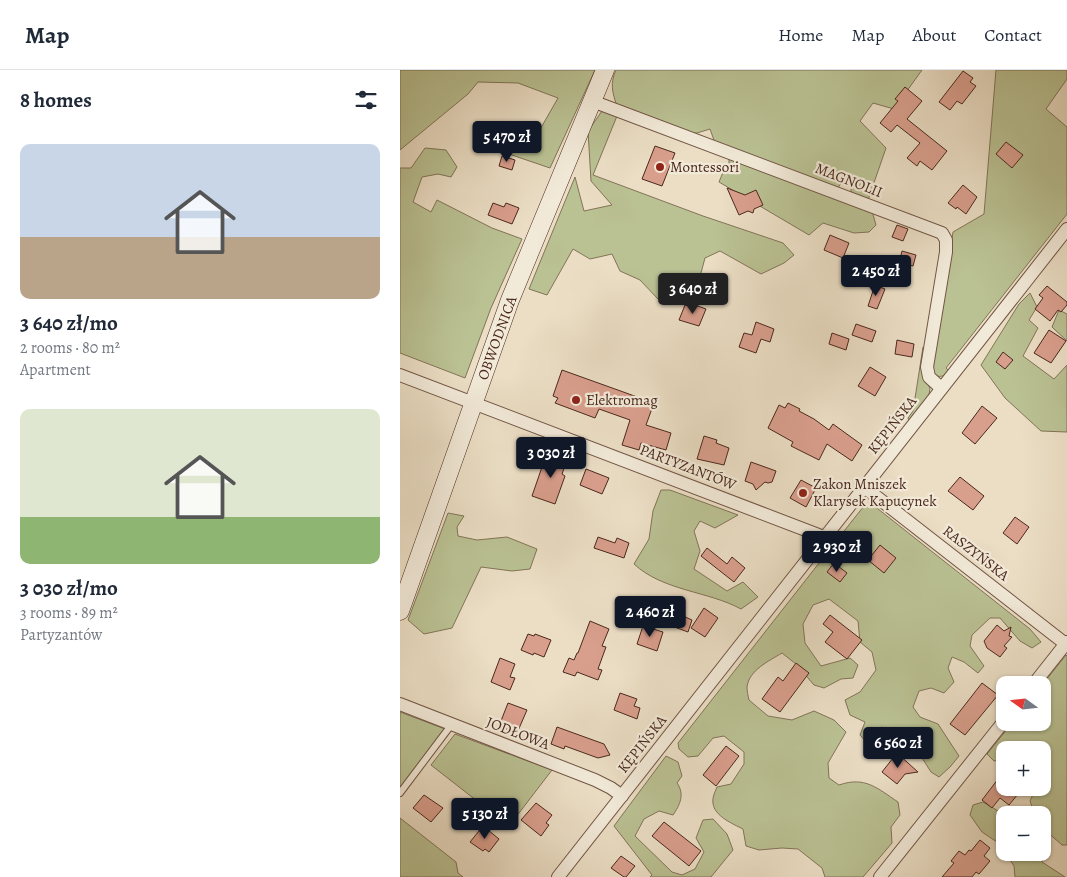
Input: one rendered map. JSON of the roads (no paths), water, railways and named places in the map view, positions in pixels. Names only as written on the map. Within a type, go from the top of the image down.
[{"type":"main road","name":"OBWODNICA","points":[[400,611],[510,300],[605,70]]},
{"type":"street","name":"MAGNOLII","points":[[592,101],[942,233],[946,240],[946,252],[927,367],[929,377],[942,388]]},
{"type":"street","name":"KĘPIŃSKA","points":[[558,877],[1067,229]]},
{"type":"street","name":"PARTYZANTÓW","points":[[400,375],[824,537]]},
{"type":"street","name":"RASZYŃSKA","points":[[864,487],[1066,644]]},
{"type":"street","points":[[1040,676],[1066,644]]},
{"type":"street","name":"JODŁOWA","points":[[400,704],[595,780],[622,796]]},
{"type":"street","points":[[880,877],[996,731]]},
{"type":"lane","points":[[400,793],[452,724]]},
{"type":"place","name":"Montessori","points":[[660,167]]},
{"type":"place","name":"Elektromag","points":[[576,400]]},
{"type":"place","name":"Zakon Mniszek Klarysek Kapucynek","points":[[803,493]]}]
